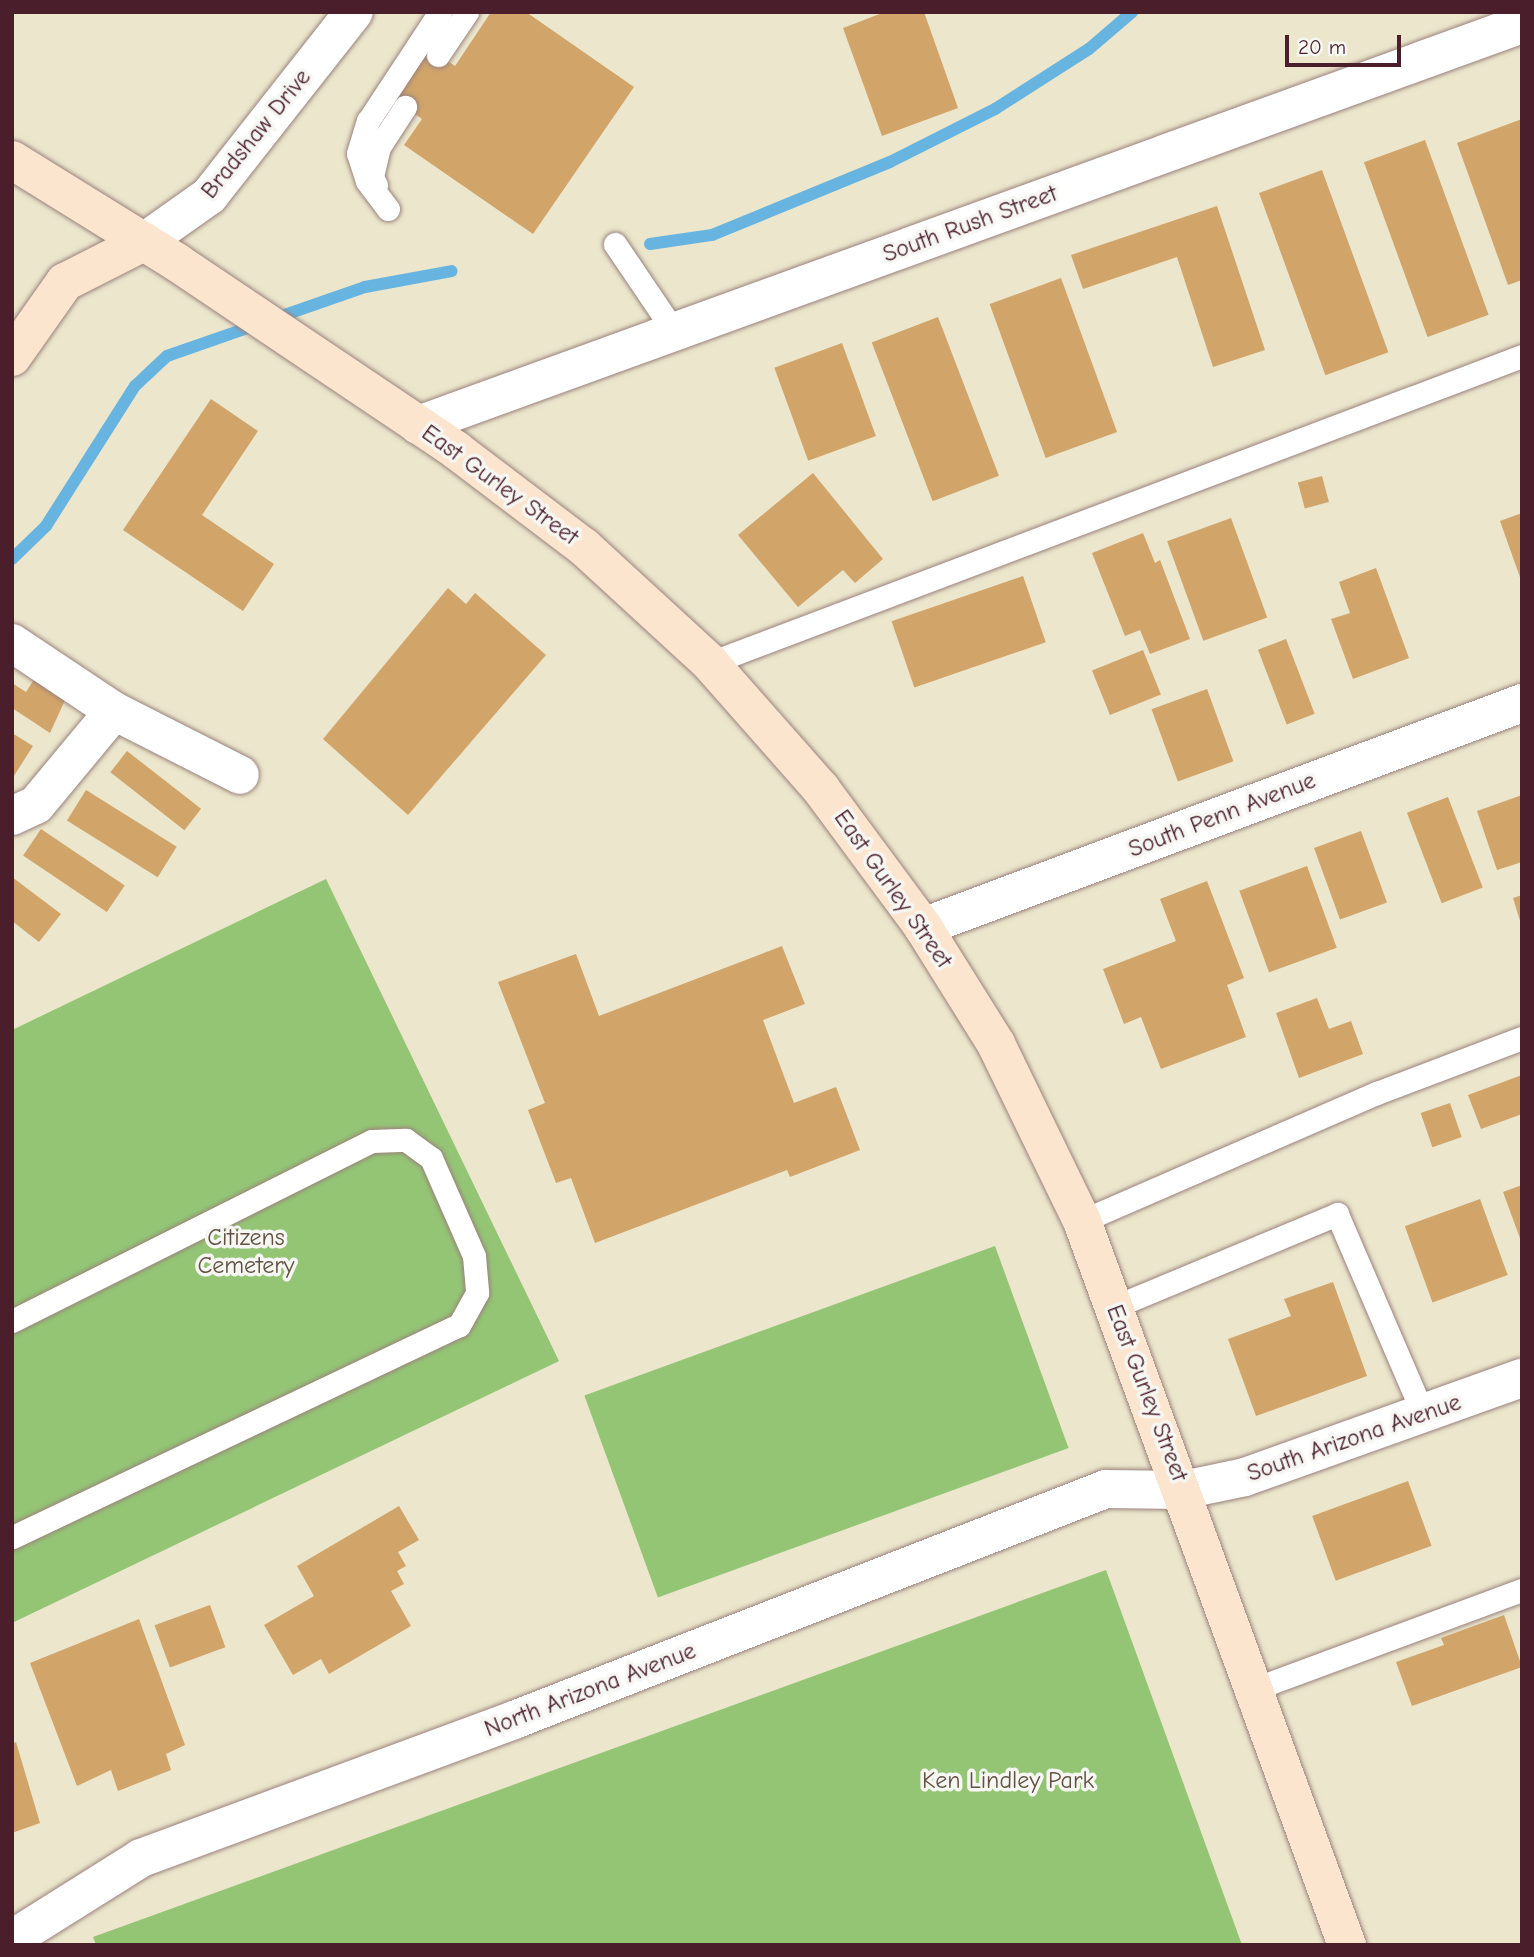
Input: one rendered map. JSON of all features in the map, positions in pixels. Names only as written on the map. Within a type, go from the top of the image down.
[{"type":"main road","name":"East Gurley Street","points":[[12,160],[144,242],[418,425],[584,547],[710,663],[821,789],[923,927],[996,1044],[1082,1221],[1183,1489],[1347,1945]]},
{"type":"main road","points":[[15,347],[65,282],[144,242]]},
{"type":"street","name":"Bradshaw Drive","points":[[144,242],[209,197],[354,12]]},
{"type":"street","name":"South Rush Street","points":[[418,425],[1522,24]]},
{"type":"street","points":[[12,643],[114,711],[240,775]]},
{"type":"street","name":"South Penn Avenue","points":[[923,927],[1522,703]]},
{"type":"street","points":[[12,816],[36,805],[114,711]]},
{"type":"street","name":"South Arizona Avenue","points":[[1183,1489],[1245,1477],[1522,1378]]},
{"type":"street","name":"North Arizona Avenue","points":[[23,1939],[141,1858],[514,1720],[1106,1489],[1183,1489]]},
{"type":"lane","points":[[405,107],[379,147],[372,177],[388,209],[367,181],[358,153],[368,121],[440,12]]},
{"type":"lane","points":[[438,55],[467,12]]},
{"type":"lane","points":[[615,244],[674,331]]},
{"type":"lane","points":[[710,663],[1522,356]]},
{"type":"lane","points":[[1082,1221],[1377,1093],[1522,1038]]},
{"type":"lane","points":[[12,1321],[372,1141],[406,1140],[431,1158],[474,1256],[477,1293],[459,1325],[12,1536]]},
{"type":"lane","points":[[1114,1307],[1337,1214],[1423,1413]]},
{"type":"lane","points":[[1254,1689],[1522,1590]]},
{"type":"green space","name":"Citizens Cemetery","points":[[326,879],[559,1361],[12,1623],[12,1030]]},
{"type":"green space","points":[[995,1246],[1069,1448],[658,1597],[584,1395]]},
{"type":"green space","name":"Ken Lindley Park","points":[[1106,1570],[1242,1945],[96,1945],[93,1937]]},
{"type":"building","points":[[491,12],[526,12],[634,87],[533,234],[404,145],[422,119],[379,89],[414,38],[455,66]]},
{"type":"building","points":[[885,12],[924,12],[958,108],[882,136],[843,28]]},
{"type":"building","points":[[1522,119],[1522,280],[1508,285],[1457,143]]},
{"type":"building","points":[[1425,140],[1489,315],[1428,337],[1364,162]]},
{"type":"building","points":[[1322,170],[1388,352],[1325,375],[1259,193]]},
{"type":"building","points":[[1217,206],[1265,350],[1213,367],[1177,257],[1083,289],[1071,255]]},
{"type":"building","points":[[1061,278],[1117,432],[1046,458],[990,304]]},
{"type":"building","points":[[938,317],[999,476],[933,501],[872,342]]},
{"type":"building","points":[[842,343],[876,436],[808,461],[774,368]]},
{"type":"building","points":[[211,399],[258,431],[202,515],[274,564],[243,611],[123,530]]},
{"type":"building","points":[[813,473],[883,559],[855,583],[843,570],[798,607],[738,535]]},
{"type":"building","points":[[1322,476],[1329,502],[1305,509],[1298,482]]},
{"type":"building","points":[[1522,513],[1522,579],[1521,580],[1500,521]]},
{"type":"building","points":[[1231,518],[1267,618],[1203,641],[1167,541]]},
{"type":"building","points":[[1143,533],[1155,563],[1160,560],[1190,639],[1150,654],[1140,630],[1125,636],[1092,553]]},
{"type":"building","points":[[1376,568],[1409,658],[1353,679],[1331,619],[1350,613],[1339,582]]},
{"type":"building","points":[[1023,576],[1046,642],[914,687],[892,621]]},
{"type":"building","points":[[448,588],[466,604],[475,593],[546,655],[408,815],[323,739]]},
{"type":"building","points":[[1286,639],[1315,714],[1287,724],[1258,650]]},
{"type":"building","points":[[1143,650],[1161,695],[1110,715],[1092,671]]},
{"type":"building","points":[[35,678],[66,698],[50,733],[12,708],[12,683],[26,692]]},
{"type":"building","points":[[1207,689],[1233,761],[1178,782],[1152,709]]},
{"type":"building","points":[[12,733],[33,746],[12,779]]},
{"type":"building","points":[[127,751],[201,809],[184,830],[110,772]]},
{"type":"building","points":[[86,790],[177,847],[158,877],[67,821]]},
{"type":"building","points":[[1522,795],[1522,862],[1497,870],[1477,811]]},
{"type":"building","points":[[1448,797],[1483,888],[1442,903],[1407,813]]},
{"type":"building","points":[[41,829],[125,885],[107,912],[23,856]]},
{"type":"building","points":[[1361,831],[1387,902],[1340,920],[1314,848]]},
{"type":"building","points":[[1307,866],[1337,948],[1269,972],[1239,891]]},
{"type":"building","points":[[12,877],[61,914],[39,942],[12,921]]},
{"type":"building","points":[[1207,881],[1244,978],[1227,985],[1246,1037],[1161,1069],[1141,1017],[1124,1024],[1103,969],[1176,941],[1160,899]]},
{"type":"building","points":[[1522,895],[1522,924],[1521,924],[1513,898]]},
{"type":"building","points":[[782,946],[805,1004],[763,1020],[794,1103],[836,1087],[860,1150],[790,1177],[787,1170],[595,1243],[571,1178],[556,1183],[528,1110],[545,1103],[498,982],[576,954],[599,1016]]},
{"type":"building","points":[[1317,998],[1329,1029],[1351,1021],[1363,1054],[1299,1078],[1276,1013]]},
{"type":"building","points":[[1522,1075],[1522,1114],[1481,1129],[1468,1095]]},
{"type":"building","points":[[1450,1103],[1462,1137],[1432,1147],[1421,1113]]},
{"type":"building","points":[[1522,1185],[1522,1241],[1521,1241],[1503,1192]]},
{"type":"building","points":[[1480,1199],[1508,1275],[1433,1302],[1405,1226]]},
{"type":"building","points":[[1333,1282],[1367,1376],[1256,1416],[1228,1339],[1291,1316],[1284,1299]]},
{"type":"building","points":[[1408,1481],[1432,1546],[1336,1581],[1312,1516]]},
{"type":"building","points":[[399,1506],[419,1540],[398,1552],[406,1566],[397,1571],[404,1584],[391,1591],[411,1626],[329,1674],[321,1659],[293,1675],[264,1625],[314,1596],[297,1566]]},
{"type":"building","points":[[210,1605],[225,1647],[170,1667],[155,1625]]},
{"type":"building","points":[[1504,1615],[1522,1667],[1412,1706],[1396,1662],[1444,1645],[1441,1638]]},
{"type":"building","points":[[139,1619],[185,1745],[166,1754],[171,1770],[118,1791],[111,1770],[77,1786],[30,1663]]},
{"type":"building","points":[[16,1742],[40,1823],[12,1833],[12,1744]]},
{"type":"waterway","points":[[650,244],[712,235],[890,162],[995,109],[1089,49],[1132,12]]},
{"type":"waterway","points":[[12,559],[46,526],[135,386],[167,356],[365,287],[452,271]]}]
